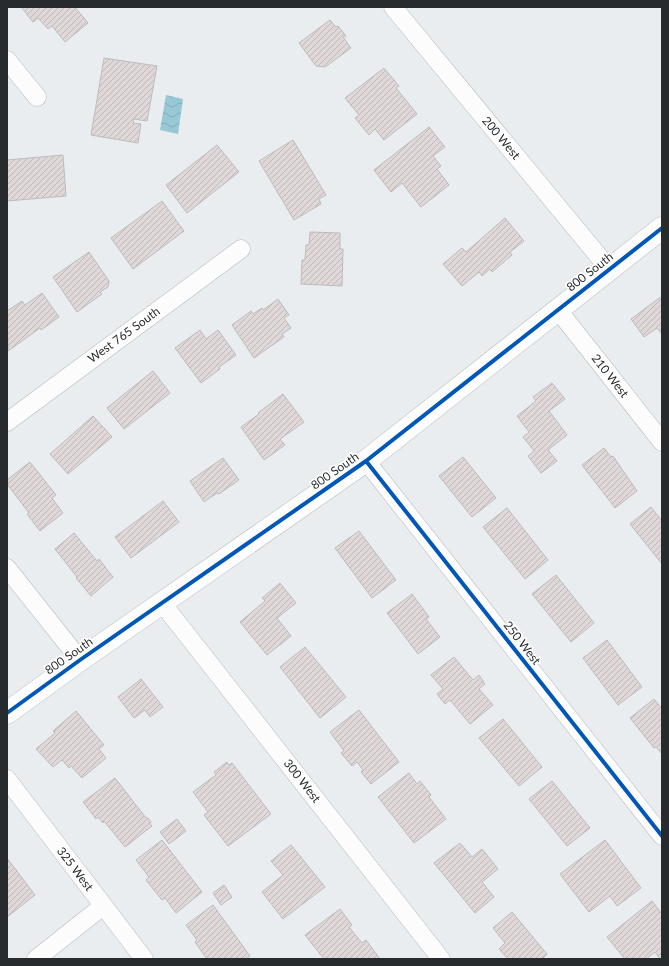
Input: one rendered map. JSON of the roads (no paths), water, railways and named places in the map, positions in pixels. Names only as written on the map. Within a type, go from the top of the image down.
[{"type":"main road","name":"800 South","points":[[7,713],[80,660],[366,461],[662,228]]},
{"type":"street","name":"200 West","points":[[392,7],[610,270]]},
{"type":"street","points":[[7,60],[37,97]]},
{"type":"street","name":"West 765 South","points":[[7,422],[241,249]]},
{"type":"street","name":"210 West","points":[[558,310],[662,442]]},
{"type":"street","name":"250 West","points":[[366,461],[662,836]]},
{"type":"street","points":[[7,568],[80,660]]},
{"type":"street","name":"300 West","points":[[162,603],[441,959]]},
{"type":"street","name":"325 West","points":[[7,778],[144,959]]},
{"type":"street","points":[[36,959],[103,906]]},
{"type":"water","points":[[166,95],[183,99],[178,134],[160,130]]}]
